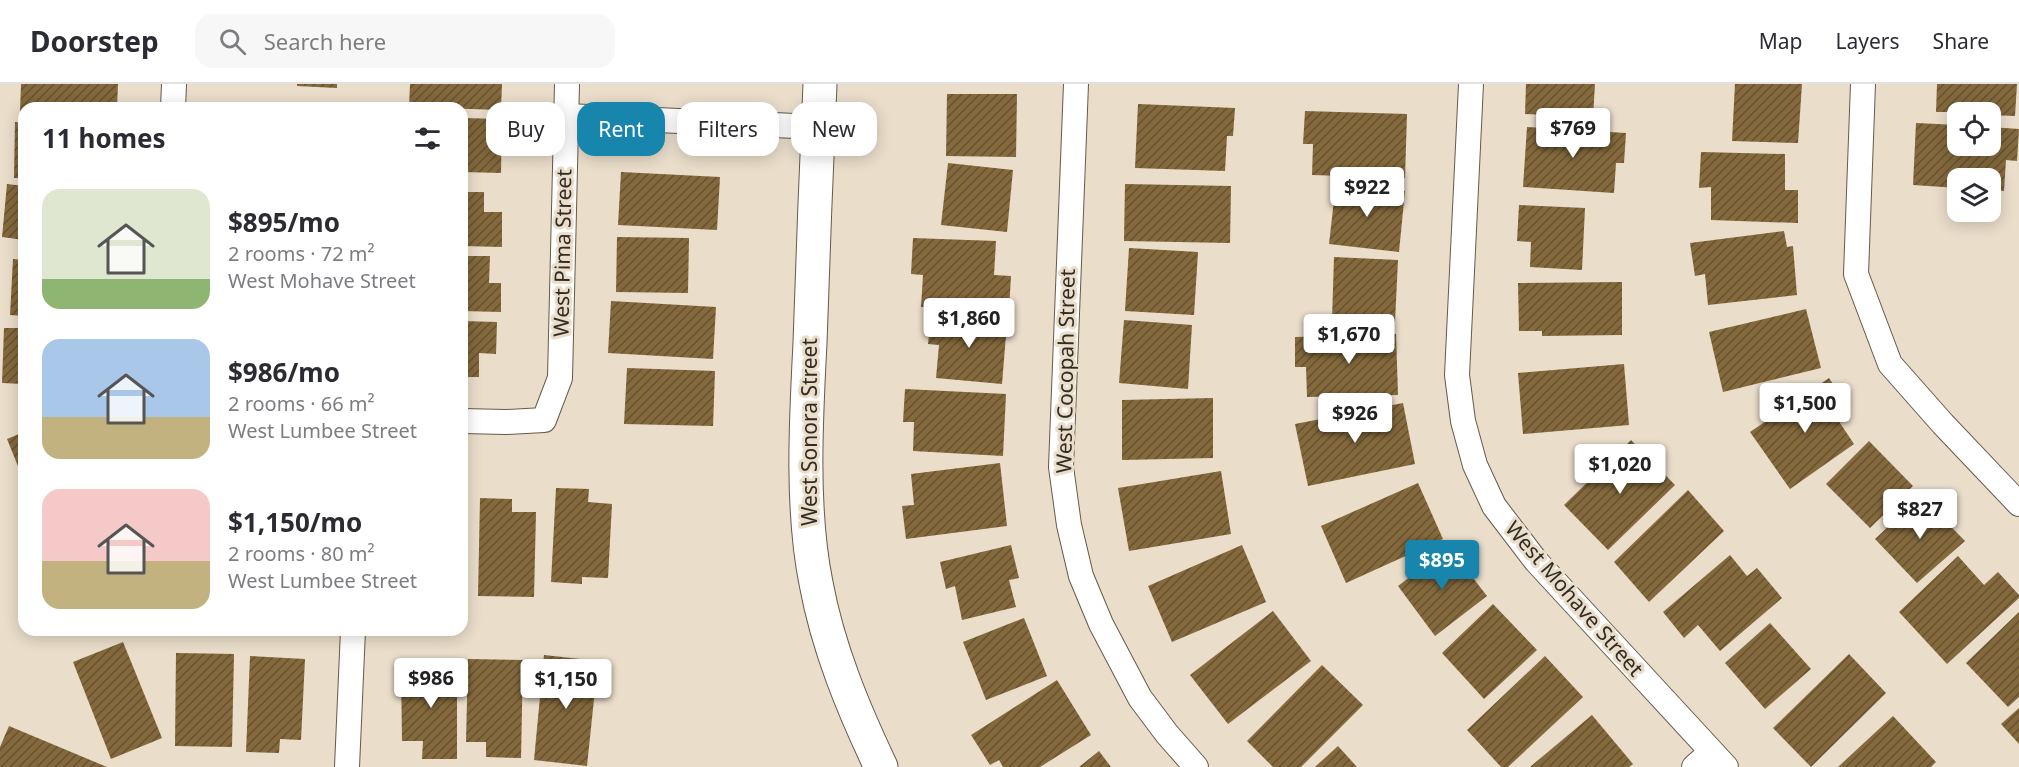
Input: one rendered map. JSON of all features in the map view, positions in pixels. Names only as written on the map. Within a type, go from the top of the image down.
[{"type":"street","points":[[173,102],[174,84]]},
{"type":"street","name":"West Pima Street","points":[[468,421],[544,420],[561,378],[567,84]]},
{"type":"street","name":"West Sonora Street","points":[[819,102],[820,84]]},
{"type":"street","name":"West Cocopah Street","points":[[1076,84],[1061,467],[1069,525],[1081,576],[1101,624],[1140,698],[1196,767]]},
{"type":"street","name":"West Mohave Street","points":[[1471,84],[1457,375],[1463,421],[1475,465],[1494,506],[1536,561],[1710,762]]},
{"type":"street","points":[[1863,84],[1856,274],[1890,364],[2019,504]]},
{"type":"street","points":[[566,116],[791,126]]},
{"type":"street","name":"West Sonora Street","points":[[817,156],[808,390],[809,537],[827,632],[839,670],[881,767]]},
{"type":"street","points":[[347,767],[354,636]]},
{"type":"building","points":[[21,84],[118,84],[117,102],[20,102]]},
{"type":"building","points":[[297,84],[337,84],[337,88],[297,86]]},
{"type":"building","points":[[410,84],[502,84],[501,102],[486,102],[486,110],[468,109],[468,102],[409,102]]},
{"type":"building","points":[[1526,84],[1595,84],[1593,117],[1525,114]]},
{"type":"building","points":[[1735,84],[1802,84],[1798,143],[1732,141]]},
{"type":"building","points":[[1937,84],[2017,84],[2015,116],[2001,115],[2001,102],[1947,102],[1947,112],[1936,112]]},
{"type":"building","points":[[947,94],[1017,94],[1016,157],[946,156]]},
{"type":"building","points":[[1138,104],[1235,108],[1233,136],[1227,136],[1225,171],[1135,168]]},
{"type":"building","points":[[1305,111],[1407,114],[1405,178],[1312,175],[1313,144],[1303,144]]},
{"type":"building","points":[[468,118],[486,119],[486,156],[501,156],[501,173],[468,172]]},
{"type":"building","points":[[15,122],[18,122],[18,178],[14,178]]},
{"type":"building","points":[[1916,123],[1947,124],[1947,156],[2001,156],[2001,128],[2019,129],[2017,161],[2006,160],[2004,191],[2001,191],[2001,168],[1947,168],[1947,187],[1913,185]]},
{"type":"building","points":[[1527,127],[1626,133],[1624,163],[1616,163],[1614,193],[1523,187]]},
{"type":"building","points":[[1701,152],[1785,154],[1785,190],[1798,190],[1798,223],[1711,220],[1711,187],[1699,188]]},
{"type":"building","points":[[948,163],[1013,170],[1007,232],[941,225]]},
{"type":"building","points":[[621,172],[720,177],[717,230],[618,225]]},
{"type":"building","points":[[1336,183],[1405,191],[1399,252],[1329,244]]},
{"type":"building","points":[[7,184],[18,185],[18,239],[2,237]]},
{"type":"building","points":[[1125,184],[1231,186],[1230,243],[1124,241]]},
{"type":"building","points":[[468,192],[484,192],[484,212],[502,212],[502,247],[468,246]]},
{"type":"building","points":[[1519,205],[1585,208],[1582,270],[1530,267],[1531,242],[1517,241]]},
{"type":"building","points":[[1784,231],[1787,247],[1793,246],[1797,295],[1708,305],[1705,274],[1695,276],[1690,243]]},
{"type":"building","points":[[617,237],[689,238],[688,293],[616,292]]},
{"type":"building","points":[[913,238],[996,241],[994,275],[1011,276],[1009,310],[921,307],[923,275],[911,274]]},
{"type":"building","points":[[1129,248],[1198,252],[1194,315],[1125,311]]},
{"type":"building","points":[[468,256],[490,256],[489,283],[501,283],[501,312],[468,311]]},
{"type":"building","points":[[1334,257],[1398,260],[1395,322],[1332,320]]},
{"type":"building","points":[[13,259],[18,259],[18,316],[10,315]]},
{"type":"building","points":[[1622,282],[1622,335],[1542,336],[1542,331],[1519,331],[1518,283]]},
{"type":"building","points":[[611,301],[716,307],[713,359],[608,353]]},
{"type":"building","points":[[1806,309],[1821,368],[1723,392],[1709,332]]},
{"type":"building","points":[[931,316],[1007,323],[1002,384],[936,378],[939,345],[928,344]]},
{"type":"building","points":[[1124,320],[1192,325],[1188,389],[1119,383]]},
{"type":"building","points":[[468,321],[497,322],[496,354],[479,353],[479,377],[468,377]]},
{"type":"building","points":[[4,328],[18,328],[18,384],[2,383]]},
{"type":"building","points":[[1396,334],[1398,395],[1307,397],[1306,367],[1295,367],[1295,337]]},
{"type":"building","points":[[1624,364],[1629,425],[1523,434],[1518,373]]},
{"type":"building","points":[[627,368],[715,371],[713,426],[624,424]]},
{"type":"building","points":[[1829,378],[1847,405],[1834,414],[1854,444],[1790,489],[1750,432]]},
{"type":"building","points":[[905,389],[1006,394],[1003,456],[913,451],[914,422],[903,422]]},
{"type":"building","points":[[1213,398],[1213,458],[1122,460],[1122,400]]},
{"type":"building","points":[[1403,403],[1415,464],[1308,486],[1295,424]]},
{"type":"building","points":[[18,434],[18,466],[7,439]]},
{"type":"building","points":[[1631,440],[1675,485],[1608,550],[1564,505]]},
{"type":"building","points":[[1869,441],[1913,486],[1870,528],[1826,484]]},
{"type":"building","points":[[1000,463],[1007,526],[906,539],[902,506],[914,505],[911,474]]},
{"type":"building","points":[[1221,471],[1231,534],[1129,551],[1118,488]]},
{"type":"building","points":[[1418,483],[1443,539],[1346,583],[1321,526]]},
{"type":"building","points":[[556,488],[589,489],[588,502],[612,504],[608,578],[582,577],[582,584],[551,582]]},
{"type":"building","points":[[1688,490],[1724,531],[1649,602],[1614,562]]},
{"type":"building","points":[[1921,496],[1965,541],[1917,583],[1875,539]]},
{"type":"building","points":[[480,498],[512,499],[512,512],[536,512],[534,597],[478,596]]},
{"type":"building","points":[[1011,545],[1019,578],[1009,580],[1016,607],[962,620],[955,586],[946,589],[940,562]]},
{"type":"building","points":[[1242,545],[1266,602],[1172,642],[1148,586]]},
{"type":"building","points":[[1449,547],[1487,596],[1435,636],[1398,586]]},
{"type":"building","points":[[1730,555],[1747,576],[1757,568],[1782,598],[1720,651],[1698,625],[1684,638],[1663,612]]},
{"type":"building","points":[[1958,556],[1984,585],[1998,572],[2019,595],[2019,598],[1947,664],[1899,612]]},
{"type":"building","points":[[1493,604],[1537,650],[1484,699],[1442,653]]},
{"type":"building","points":[[1273,611],[1311,661],[1228,724],[1190,675]]},
{"type":"building","points":[[2019,612],[2019,697],[2008,707],[1966,663]]},
{"type":"building","points":[[1024,618],[1047,676],[986,700],[963,642]]},
{"type":"building","points":[[1770,623],[1811,669],[1765,709],[1725,663]]},
{"type":"building","points":[[123,642],[162,738],[111,759],[73,662]]},
{"type":"building","points":[[176,653],[234,654],[232,747],[175,746]]},
{"type":"building","points":[[1849,654],[1886,693],[1811,767],[1773,728]]},
{"type":"building","points":[[544,655],[598,661],[587,766],[534,760]]},
{"type":"building","points":[[250,656],[305,659],[301,740],[280,739],[279,753],[246,752]]},
{"type":"building","points":[[1545,656],[1583,697],[1508,767],[1501,767],[1467,730]]},
{"type":"building","points":[[468,659],[523,660],[521,758],[486,757],[486,742],[466,742]]},
{"type":"building","points":[[1322,665],[1363,705],[1301,767],[1273,767],[1247,741]]},
{"type":"building","points":[[401,666],[457,666],[457,759],[422,759],[423,741],[402,741]]},
{"type":"building","points":[[1057,680],[1091,735],[1040,767],[1003,767],[999,760],[990,765],[971,735]]},
{"type":"building","points":[[2019,708],[2019,744],[2001,724]]},
{"type":"building","points":[[1592,715],[1633,764],[1629,767],[1530,767]]},
{"type":"building","points":[[1893,716],[1936,762],[1931,767],[1838,767]]},
{"type":"building","points":[[9,726],[107,767],[0,767],[0,747]]},
{"type":"building","points":[[1338,746],[1357,767],[1315,767]]},
{"type":"building","points":[[1099,751],[1111,767],[1079,767]]}]
